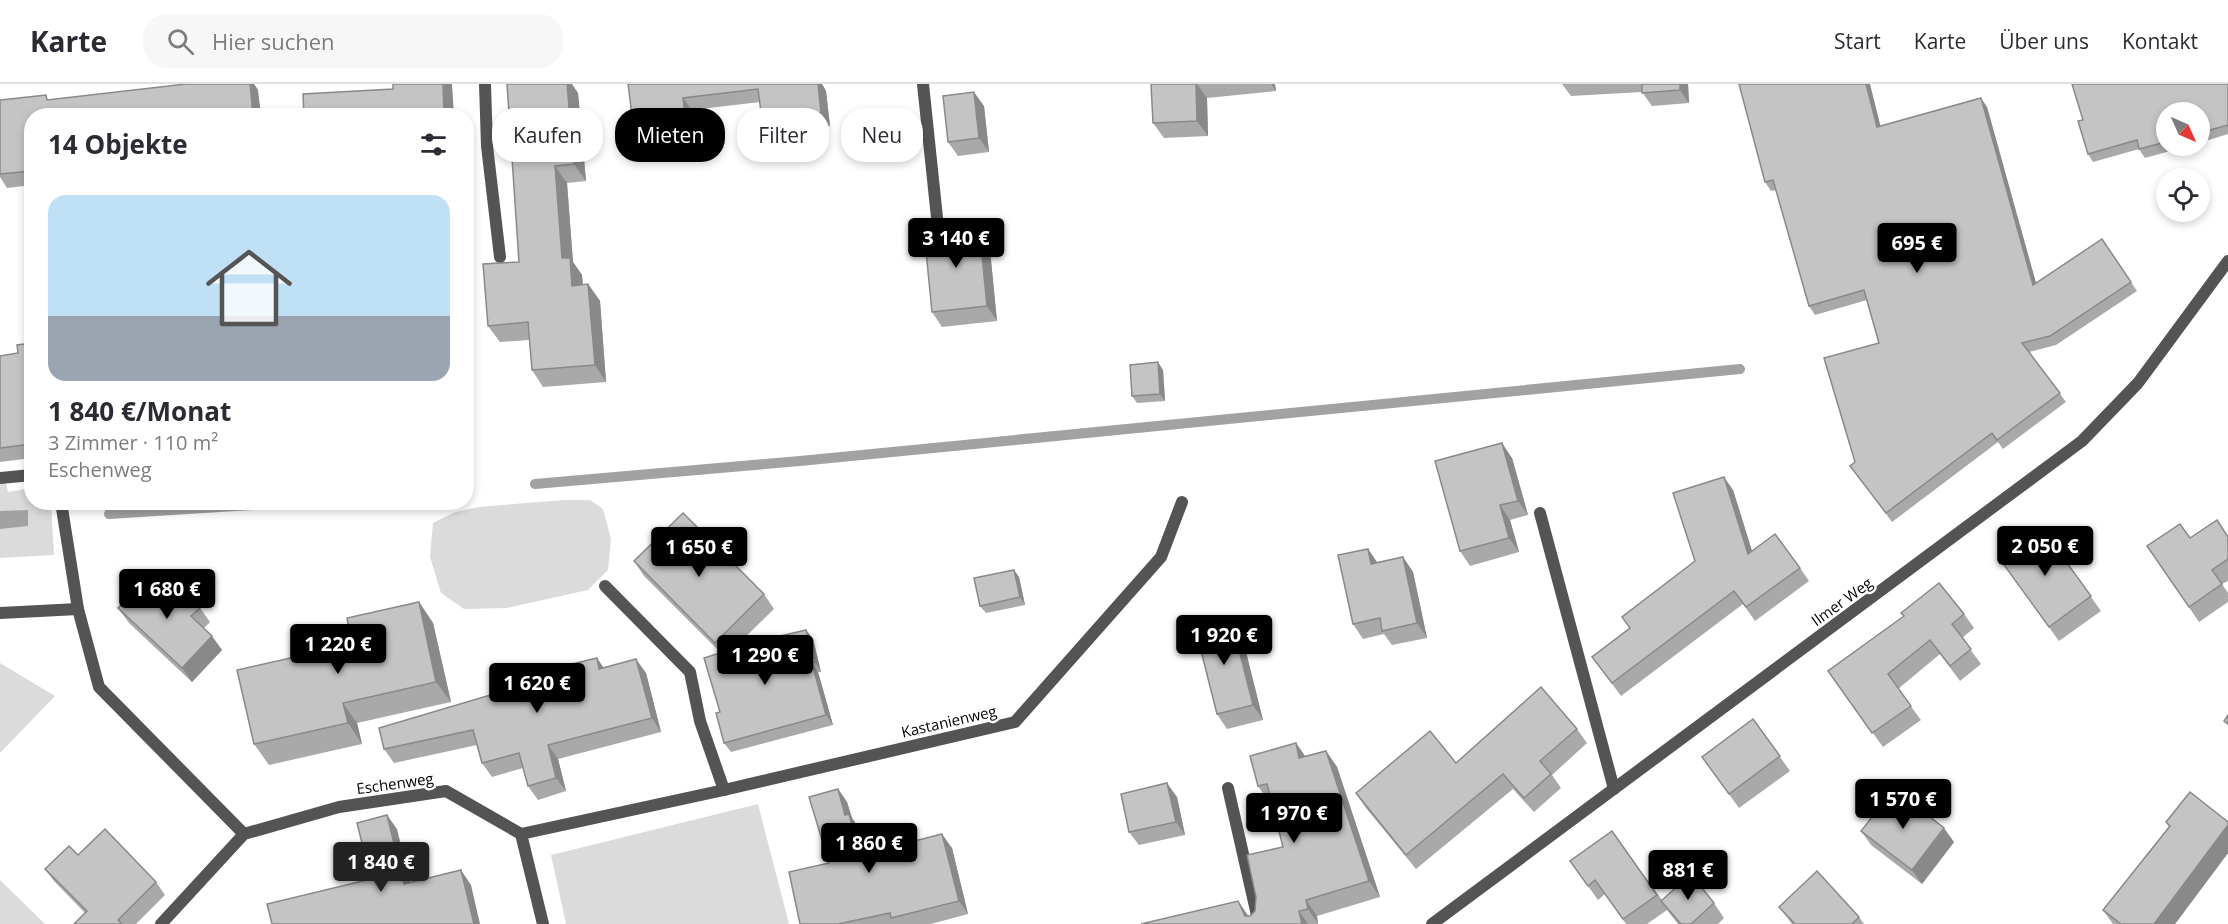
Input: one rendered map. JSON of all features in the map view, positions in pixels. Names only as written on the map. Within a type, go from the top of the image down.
[{"type":"street","points":[[485,84],[487,146],[500,257]]},
{"type":"street","points":[[923,84],[938,227]]},
{"type":"street","name":"Ilmer Weg","points":[[1432,924],[2082,441],[2138,383],[2228,262]]},
{"type":"street","points":[[0,477],[24,476]]},
{"type":"street","name":"Kastanienweg","points":[[521,834],[724,790],[1015,722],[1161,557],[1182,502]]},
{"type":"street","points":[[62,510],[78,609],[99,687],[244,834],[161,924]]},
{"type":"street","points":[[1540,513],[1614,789]]},
{"type":"street","points":[[605,586],[690,672],[700,721],[724,790]]},
{"type":"street","points":[[0,613],[78,609]]},
{"type":"street","points":[[1228,788],[1259,924]]},
{"type":"street","name":"Eschenweg","points":[[244,834],[339,807],[446,791],[521,834]]},
{"type":"street","points":[[521,834],[543,924]]},
{"type":"shaded area","points":[[0,483],[6,483],[8,492],[24,489],[24,510],[51,510],[54,555],[0,558]]},
{"type":"shaded area","points":[[590,500],[603,509],[611,539],[608,570],[588,590],[507,608],[464,609],[441,593],[430,557],[433,523],[455,512],[474,510],[479,507]]},
{"type":"shaded area","points":[[28,510],[28,526],[0,529],[0,511]]},
{"type":"shaded area","points":[[0,663],[55,696],[0,753]]},
{"type":"shaded area","points":[[758,804],[789,924],[566,924],[551,855]]},
{"type":"shaded area","points":[[0,880],[45,924],[0,924]]},
{"type":"building","points":[[186,84],[250,84],[252,108],[24,108],[24,172],[0,174],[0,100],[46,95],[47,100]]},
{"type":"building","points":[[393,84],[443,84],[444,108],[304,108],[303,94],[393,89]]},
{"type":"building","points":[[507,84],[567,84],[569,108],[509,108]]},
{"type":"building","points":[[628,84],[818,84],[820,108],[760,108],[758,89],[683,98],[684,108],[631,108]]},
{"type":"building","points":[[1151,84],[1196,84],[1197,121],[1153,123]]},
{"type":"building","points":[[1642,84],[1680,84],[1680,90],[1642,93]]},
{"type":"building","points":[[1739,84],[1866,84],[1877,127],[1981,98],[2033,285],[2102,239],[2131,282],[2050,336],[2022,343],[2060,393],[1997,440],[1992,433],[1886,513],[1850,466],[1855,462],[1824,358],[1879,343],[1864,290],[1809,306],[1773,180],[1765,182]]},
{"type":"building","points":[[2072,84],[2228,84],[2228,125],[2210,130],[2210,102],[2156,102],[2156,145],[2139,149],[2137,140],[2088,154],[2078,121],[2083,120]]},
{"type":"building","points":[[974,92],[979,138],[948,142],[943,96]]},
{"type":"building","points":[[512,162],[574,162],[574,164],[555,166],[562,258],[570,258],[572,286],[588,284],[595,365],[532,370],[528,322],[488,326],[483,264],[519,262]]},
{"type":"building","points":[[979,225],[987,306],[932,312],[924,231]]},
{"type":"building","points":[[24,344],[24,445],[0,448],[0,356],[18,353],[17,345]]},
{"type":"building","points":[[1158,362],[1160,394],[1132,396],[1130,365]]},
{"type":"building","points":[[1502,443],[1518,501],[1500,505],[1509,538],[1460,551],[1435,461]]},
{"type":"building","points":[[1724,477],[1748,554],[1775,534],[1800,568],[1746,607],[1734,591],[1612,683],[1592,657],[1630,628],[1622,617],[1695,561],[1673,493]]},
{"type":"building","points":[[683,513],[764,594],[715,643],[634,561]]},
{"type":"building","points":[[2217,520],[2228,537],[2228,559],[2212,570],[2222,584],[2189,607],[2147,546],[2180,524],[2190,538]]},
{"type":"building","points":[[2041,527],[2091,596],[2049,627],[1999,558]]},
{"type":"building","points":[[1368,549],[1371,564],[1403,557],[1417,623],[1382,631],[1380,618],[1353,624],[1338,555]]},
{"type":"building","points":[[1014,570],[1020,597],[980,606],[974,578]]},
{"type":"building","points":[[149,577],[168,594],[176,585],[200,608],[191,616],[212,636],[182,668],[118,608]]},
{"type":"building","points":[[1939,583],[1964,614],[1952,624],[1971,649],[1950,666],[1930,640],[1888,674],[1911,706],[1872,733],[1828,671],[1904,616],[1901,613]]},
{"type":"building","points":[[419,602],[436,682],[343,703],[348,723],[254,744],[237,670],[352,644],[347,618]]},
{"type":"building","points":[[1231,618],[1253,705],[1217,714],[1195,627]]},
{"type":"building","points":[[806,630],[826,715],[724,743],[716,713],[720,712],[704,658],[723,652],[721,650]]},
{"type":"building","points":[[597,658],[599,669],[636,659],[652,718],[548,745],[556,778],[528,786],[519,753],[482,763],[473,730],[384,749],[379,728],[504,691],[502,681]]},
{"type":"building","points":[[1541,687],[1577,729],[1540,761],[1551,774],[1524,798],[1503,774],[1406,855],[1356,793],[1430,731],[1456,763]]},
{"type":"building","points":[[1753,719],[1780,756],[1729,794],[1702,757]]},
{"type":"building","points":[[1296,743],[1299,758],[1326,751],[1369,881],[1306,900],[1308,909],[1299,911],[1302,924],[1141,924],[1238,901],[1245,916],[1250,916],[1255,911],[1256,897],[1247,855],[1283,847],[1267,784],[1258,786],[1250,756]]},
{"type":"building","points":[[1167,783],[1176,822],[1129,832],[1121,794]]},
{"type":"building","points":[[838,789],[845,815],[849,814],[860,855],[942,834],[959,901],[891,918],[890,913],[838,924],[800,924],[789,872],[829,863],[809,797]]},
{"type":"building","points":[[1894,789],[1944,828],[1912,870],[1861,831]]},
{"type":"building","points":[[2190,792],[2228,822],[2228,825],[2154,924],[2121,924],[2103,910],[2170,826],[2166,822]]},
{"type":"building","points":[[387,815],[404,884],[461,870],[474,924],[272,924],[267,904],[371,879],[357,823]]},
{"type":"building","points":[[105,829],[156,882],[118,920],[122,924],[74,924],[87,911],[45,869],[69,846],[78,855]]},
{"type":"building","points":[[1612,831],[1657,895],[1623,919],[1595,880],[1588,886],[1570,861]]},
{"type":"building","points":[[1817,871],[1859,917],[1852,924],[1795,924],[1779,907]]},
{"type":"building","points":[[1691,874],[1714,903],[1691,924],[1681,924],[1661,901]]},
{"type":"waterway","points":[[535,484],[800,461],[1740,369]]},
{"type":"waterway","points":[[109,514],[172,510]]}]
